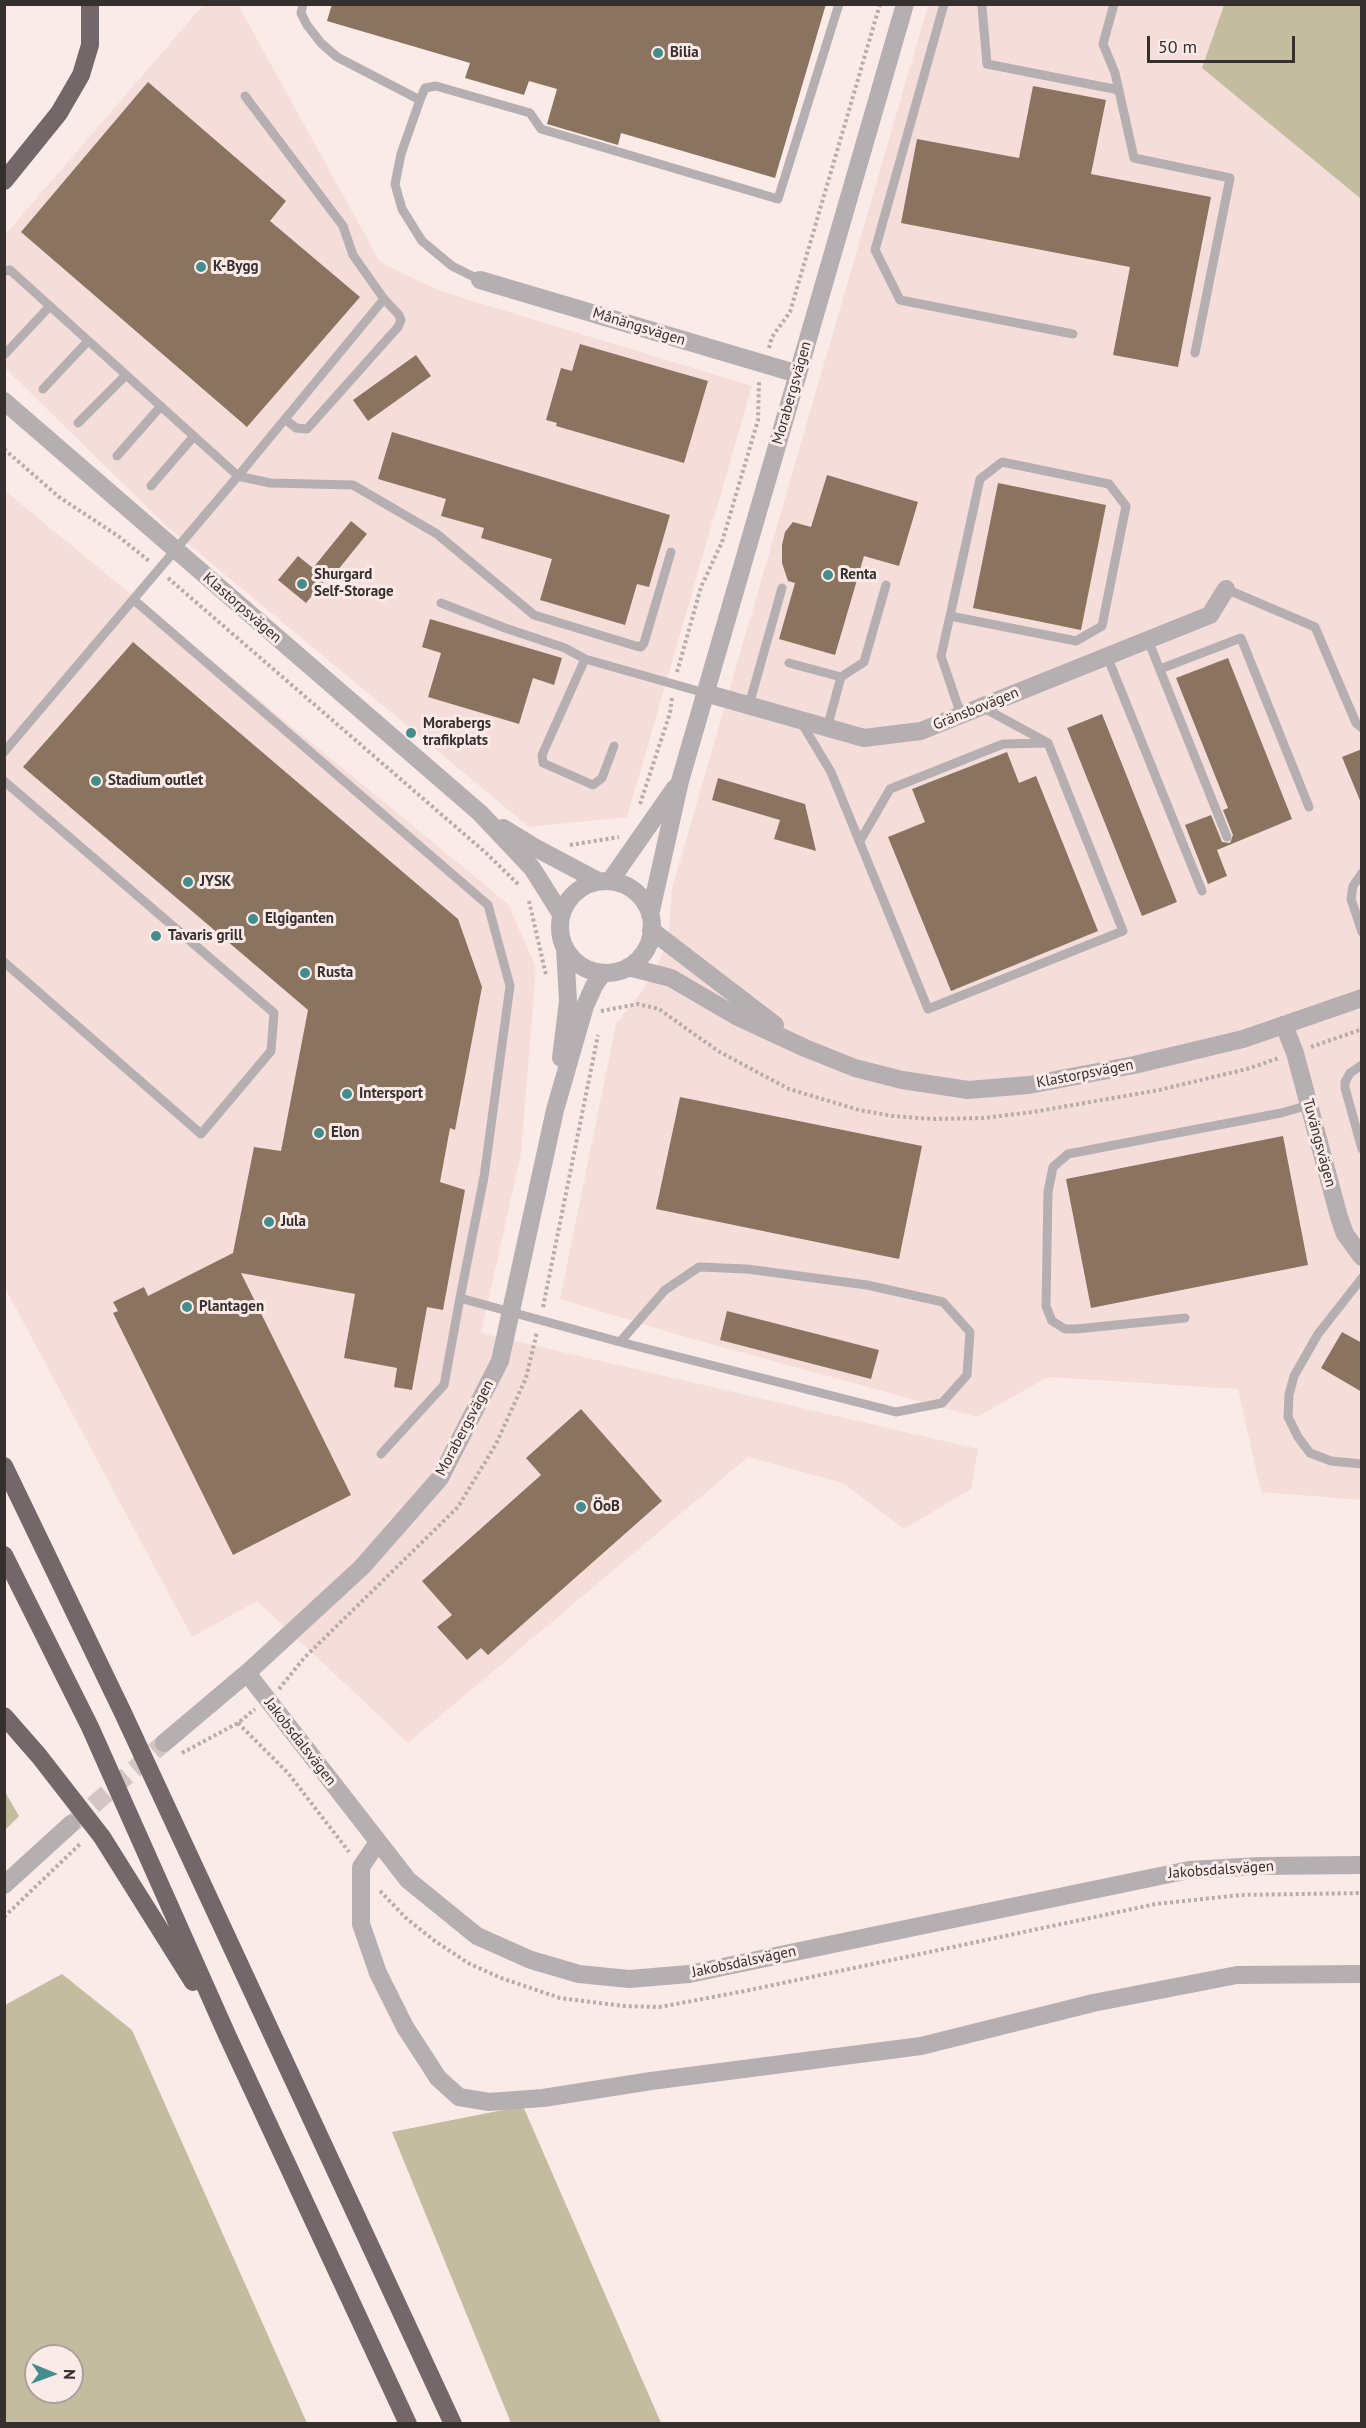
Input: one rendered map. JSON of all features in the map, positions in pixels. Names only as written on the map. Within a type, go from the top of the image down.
[{"type":"highway","points":[[4,181],[59,113],[81,75],[90,45],[90,4]]},
{"type":"highway","points":[[4,1466],[40,1537],[453,2424]]},
{"type":"highway","points":[[4,1475],[40,1537]]},
{"type":"highway","points":[[4,1555],[90,1727],[228,2037],[408,2424]]},
{"type":"highway","points":[[4,1716],[39,1755],[102,1837],[228,2037]]},
{"type":"street","name":"Morabergsvägen","points":[[651,922],[680,781],[905,4]]},
{"type":"street","name":"Månängsvägen","points":[[480,280],[798,374]]},
{"type":"street","name":"Klastorpsvägen","points":[[4,401],[480,813],[532,868],[561,914]]},
{"type":"street","name":"Gränsbovägen","points":[[705,693],[864,738],[921,731],[1210,615],[1226,590]]},
{"type":"street","name":"Morabergsvägen","points":[[604,881],[680,781]]},
{"type":"street","name":"Klastorpsvägen","points":[[480,813],[534,847],[604,881]]},
{"type":"street","points":[[604,881],[632,889],[643,900],[651,922],[648,945],[639,958],[628,967],[616,972],[603,973],[582,966],[565,948],[560,931],[561,914],[575,892],[586,885],[604,881]]},
{"type":"street","name":"Klastorpsvägen","points":[[651,922],[805,1048]]},
{"type":"street","name":"Morabergsvägen","points":[[565,948],[585,1006]]},
{"type":"street","name":"Klastorpsvägen","points":[[628,967],[671,978],[736,1016],[855,1068],[902,1080],[968,1090],[1029,1084],[1134,1065],[1243,1039],[1362,998]]},
{"type":"street","name":"Morabergsvägen","points":[[170,1750],[247,1673],[363,1567],[440,1478],[501,1361],[555,1110],[585,1006],[603,973]]},
{"type":"street","name":"Tuvängsvägen","points":[[1284,1025],[1295,1053],[1339,1217],[1345,1234],[1362,1257]]},
{"type":"street","name":"Jakobsdalsvägen","points":[[247,1673],[408,1880],[477,1936],[506,1950],[579,1974],[629,1979],[689,1974],[1190,1870],[1258,1866],[1362,1865]]},
{"type":"street","points":[[4,1885],[71,1824]]},
{"type":"street","points":[[378,1842],[361,1867],[361,1924],[378,1974],[405,2027],[438,2078],[459,2097],[489,2102],[543,2098],[651,2081],[921,2046],[1093,2003],[1237,1975],[1362,1974]]},
{"type":"lane","points":[[303,4],[301,13],[308,25],[337,57],[420,100]]},
{"type":"lane","points":[[480,280],[452,266],[422,241],[402,209],[395,184],[401,154],[425,88],[436,86],[530,113],[541,129],[778,199],[839,4]]},
{"type":"lane","points":[[944,4],[875,250],[900,300],[1072,334]]},
{"type":"lane","points":[[972,4],[983,6],[987,64],[1119,90]]},
{"type":"lane","points":[[1114,4],[1102,44],[1115,73],[1134,158],[1230,178],[1195,353]]},
{"type":"lane","points":[[245,96],[343,226],[352,255],[384,299],[399,315],[400,320],[398,327],[307,429],[296,428],[286,420]]},
{"type":"lane","points":[[4,272],[9,270],[238,476],[270,483],[352,485],[437,534],[534,615],[641,647],[671,552]]},
{"type":"lane","points":[[4,752],[286,420],[384,299]]},
{"type":"lane","points":[[5,354],[50,306]]},
{"type":"lane","points":[[43,389],[88,341]]},
{"type":"lane","points":[[78,423],[126,375]]},
{"type":"lane","points":[[117,456],[161,406]]},
{"type":"lane","points":[[151,486],[194,436]]},
{"type":"lane","points":[[950,616],[1076,641],[1102,626],[1126,506],[1109,484],[1002,462],[980,479],[941,656],[961,715]]},
{"type":"lane","points":[[827,728],[841,677],[864,662],[886,585]]},
{"type":"lane","points":[[749,705],[782,588]]},
{"type":"lane","points":[[1226,590],[1315,627],[1356,723],[1362,728]]},
{"type":"lane","points":[[134,600],[488,905],[510,986],[484,1177],[444,1385],[381,1454]]},
{"type":"lane","points":[[441,603],[565,648],[585,659],[705,693]]},
{"type":"lane","points":[[1160,669],[1241,638],[1309,807]]},
{"type":"lane","points":[[1148,640],[1227,837]]},
{"type":"lane","points":[[1107,657],[1202,891]]},
{"type":"lane","points":[[585,659],[542,754],[543,763],[592,784],[602,778],[614,746]]},
{"type":"lane","points":[[789,663],[841,677]]},
{"type":"lane","points":[[800,720],[831,772],[928,1009],[1123,931],[1047,743],[982,707]]},
{"type":"lane","points":[[860,842],[890,789],[1003,744],[1047,743]]},
{"type":"lane","points":[[4,780],[274,1014],[271,1051],[201,1134],[4,962]]},
{"type":"lane","points":[[1362,873],[1353,886],[1351,899],[1362,932]]},
{"type":"lane","points":[[1362,1065],[1350,1073],[1345,1082],[1362,1149]]},
{"type":"lane","points":[[1185,1318],[1076,1329],[1065,1329],[1052,1322],[1046,1306],[1048,1192],[1053,1167],[1068,1154],[1281,1113],[1309,1105]]},
{"type":"lane","points":[[1351,1111],[1362,1107]]},
{"type":"lane","points":[[460,1298],[620,1342],[896,1412],[942,1403],[967,1375],[970,1332],[943,1302],[867,1285],[747,1269],[699,1267],[665,1290],[620,1342]]},
{"type":"lane","points":[[1362,1278],[1318,1335],[1294,1376],[1289,1395],[1288,1417],[1298,1437],[1310,1453],[1331,1461],[1362,1464]]},
{"type":"path","points":[[636,814],[670,713],[674,683],[701,587],[722,542],[758,420],[757,387],[772,337],[790,312],[880,4]]},
{"type":"path","points":[[4,449],[59,497],[118,536],[159,570],[189,599],[486,853],[521,887]]},
{"type":"path","points":[[527,894],[550,995],[585,1006]]},
{"type":"path","points":[[170,1750],[238,1723],[288,1773],[376,1887],[407,1919],[435,1941],[468,1963],[501,1978],[560,1998],[623,2006],[660,2007],[695,2001],[1156,1904],[1240,1895],[1362,1893]]},
{"type":"path","points":[[4,1917],[80,1844]]},
{"type":"shaded area","points":[[203,5],[238,5],[380,262],[440,291],[752,386],[627,817],[529,827],[164,524],[5,368],[5,235]]},
{"type":"shaded area","points":[[928,5],[1224,5],[1202,68],[1361,199],[1361,1500],[1261,1492],[1238,1389],[1048,1377],[977,1417],[689,1338],[560,1299],[616,1024],[644,988],[668,944],[672,888]]},
{"type":"shaded area","points":[[1224,5],[1361,5],[1361,199],[1202,68]]},
{"type":"shaded area","points":[[4,490],[508,904],[536,968],[521,1153],[481,1333],[978,1449],[971,1489],[904,1529],[843,1483],[748,1457],[408,1743],[257,1601],[192,1637],[5,1288]]},
{"type":"shaded area","points":[[4,1790],[19,1816],[5,1830],[4,1830]]},
{"type":"shaded area","points":[[62,1974],[132,2030],[307,2423],[5,2423],[5,2005]]},
{"type":"shaded area","points":[[523,2106],[661,2423],[511,2423],[392,2132]]},
{"type":"building","points":[[332,4],[826,4],[775,178],[621,133],[618,145],[547,124],[557,89],[529,81],[524,95],[465,78],[470,63],[327,21]]},
{"type":"building","points":[[148,82],[286,201],[270,221],[360,297],[247,427],[21,232]]},
{"type":"building","points":[[1033,86],[1106,100],[1091,174],[1211,197],[1178,367],[1113,355],[1130,267],[901,223],[917,139],[1019,158]]},
{"type":"building","points":[[580,344],[708,381],[684,463],[556,426],[557,423],[546,420],[561,368],[572,371]]},
{"type":"building","points":[[416,355],[431,376],[368,421],[353,400]]},
{"type":"building","points":[[392,432],[670,515],[649,587],[637,584],[625,625],[540,600],[552,559],[481,538],[484,528],[441,516],[446,499],[378,479]]},
{"type":"building","points":[[827,475],[918,502],[899,566],[864,556],[835,655],[779,639],[795,583],[788,581],[782,563],[785,532],[793,522],[811,527]]},
{"type":"building","points":[[998,483],[1106,505],[1081,630],[973,608]]},
{"type":"building","points":[[351,521],[367,534],[333,576],[330,574],[306,603],[278,580],[298,556],[313,568]]},
{"type":"building","points":[[430,619],[562,658],[554,685],[533,678],[519,724],[428,697],[441,653],[422,647]]},
{"type":"building","points":[[133,642],[458,919],[482,987],[455,1130],[450,1128],[440,1182],[465,1190],[443,1310],[427,1307],[412,1390],[394,1387],[397,1368],[344,1358],[355,1294],[241,1273],[351,1495],[233,1555],[113,1313],[118,1311],[113,1302],[144,1287],[148,1296],[233,1253],[254,1147],[281,1151],[308,1010],[23,767]]},
{"type":"building","points":[[1228,658],[1292,819],[1217,850],[1227,876],[1208,884],[1185,825],[1211,815],[1222,842],[1230,843],[1233,835],[1223,810],[1228,808],[1176,678]]},
{"type":"building","points":[[1102,714],[1177,902],[1142,916],[1067,728]]},
{"type":"building","points":[[1362,749],[1362,803],[1361,803],[1342,757]]},
{"type":"building","points":[[1007,752],[1019,783],[1036,776],[1098,931],[951,991],[888,837],[925,822],[912,789]]},
{"type":"building","points":[[718,778],[805,804],[816,851],[774,839],[780,820],[712,800]]},
{"type":"building","points":[[680,1097],[922,1146],[899,1259],[656,1209]]},
{"type":"building","points":[[1283,1136],[1308,1265],[1091,1308],[1066,1179]]},
{"type":"building","points":[[727,1311],[879,1350],[871,1379],[720,1340]]},
{"type":"building","points":[[1342,1332],[1362,1343],[1362,1392],[1321,1368]]},
{"type":"building","points":[[581,1409],[662,1501],[488,1655],[481,1648],[467,1660],[437,1627],[452,1615],[422,1581],[541,1475],[526,1458]]},
{"type":"tunnel","points":[[73,1823],[164,1743]]},
{"type":"place","name":"Bilia","points":[[658,53]]},
{"type":"place","name":"K-Bygg","points":[[201,267]]},
{"type":"place","name":"Renta","points":[[828,575]]},
{"type":"place","name":"Shurgard Self-Storage","points":[[302,584]]},
{"type":"place","name":"Morabergs trafikplats","points":[[411,733]]},
{"type":"place","name":"Stadium outlet","points":[[96,781]]},
{"type":"place","name":"JYSK","points":[[188,882]]},
{"type":"place","name":"Elgiganten","points":[[253,919]]},
{"type":"place","name":"Tavaris grill","points":[[156,936]]},
{"type":"place","name":"Rusta","points":[[305,973]]},
{"type":"place","name":"Intersport","points":[[347,1094]]},
{"type":"place","name":"Elon","points":[[319,1133]]},
{"type":"place","name":"Jula","points":[[269,1222]]},
{"type":"place","name":"Plantagen","points":[[187,1307]]},
{"type":"place","name":"ÖoB","points":[[581,1507]]}]
